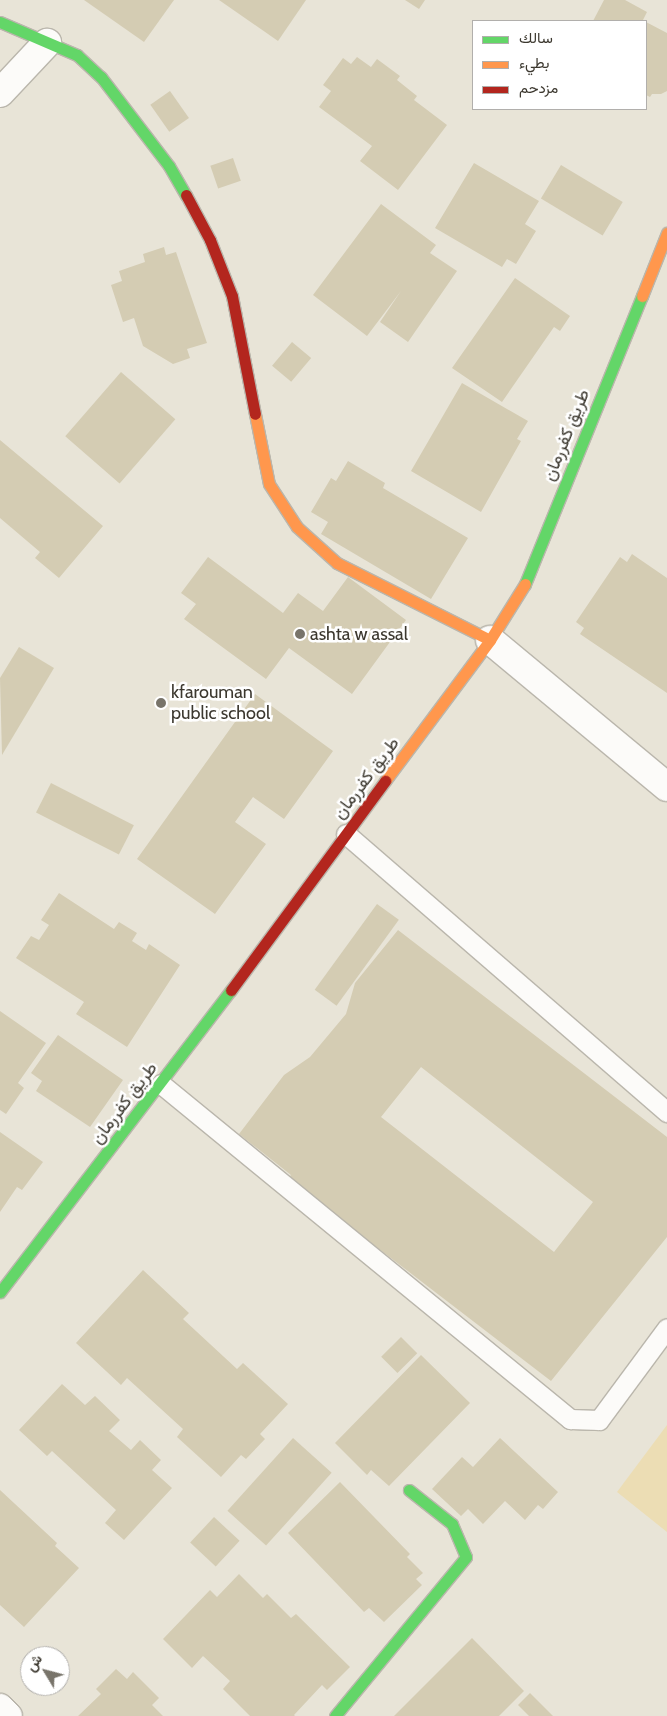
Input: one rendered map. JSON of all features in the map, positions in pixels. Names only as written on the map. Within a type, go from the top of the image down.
[{"type":"main road","points":[[0,22],[77,55],[101,77],[169,166],[191,203],[210,240],[232,296],[269,484],[297,527],[337,563],[490,640]]},
{"type":"main road","name":"طريق كفررمان","points":[[0,1292],[161,1084],[490,640],[528,579],[666,238]]},
{"type":"main road","points":[[335,1716],[466,1556],[452,1524],[409,1490]]},
{"type":"street","points":[[0,93],[47,43]]},
{"type":"street","points":[[490,640],[667,787]]},
{"type":"street","points":[[0,1708],[8,1716]]},
{"type":"lane","points":[[346,834],[667,1112]]},
{"type":"lane","points":[[161,1084],[570,1419],[599,1420],[667,1328]]},
{"type":"shaded area","points":[[667,1425],[667,1532],[617,1492]]},
{"type":"building","points":[[84,0],[174,0],[144,42]]},
{"type":"building","points":[[219,0],[306,0],[278,41]]},
{"type":"building","points":[[405,0],[425,0],[419,9]]},
{"type":"building","points":[[604,0],[625,0],[647,12],[643,20],[594,20]]},
{"type":"building","points":[[647,23],[667,33],[667,91],[661,94],[652,94],[650,97],[647,96]]},
{"type":"building","points":[[357,57],[371,67],[377,59],[400,76],[397,80],[417,96],[414,100],[447,125],[398,190],[360,161],[372,146],[319,107],[331,91],[323,85],[343,58],[351,64]]},
{"type":"building","points":[[170,91],[189,118],[169,132],[150,105]]},
{"type":"building","points":[[233,158],[241,181],[218,189],[210,166]]},
{"type":"building","points":[[474,163],[539,201],[525,224],[536,231],[516,264],[507,259],[502,267],[435,228]]},
{"type":"building","points":[[561,165],[623,202],[603,236],[541,198]]},
{"type":"building","points":[[381,204],[436,245],[430,253],[457,271],[408,342],[380,322],[401,291],[367,336],[313,295]]},
{"type":"building","points":[[164,247],[166,255],[176,252],[207,343],[187,349],[190,358],[173,364],[143,346],[134,318],[123,322],[111,285],[122,281],[119,271],[145,262],[143,254]]},
{"type":"building","points":[[515,278],[570,316],[560,331],[554,327],[502,402],[452,368]]},
{"type":"building","points":[[292,342],[311,358],[291,382],[272,366]]},
{"type":"building","points":[[121,372],[175,419],[120,483],[65,436]]},
{"type":"building","points":[[462,383],[528,421],[517,439],[521,441],[481,512],[411,471]]},
{"type":"building","points":[[0,440],[103,526],[59,578],[35,558],[40,552],[0,518]]},
{"type":"building","points":[[348,461],[385,483],[383,488],[468,538],[431,599],[321,534],[328,522],[311,512],[331,478],[336,481]]},
{"type":"building","points":[[632,554],[667,578],[667,693],[580,634],[584,628],[576,622],[620,557],[627,562]]},
{"type":"building","name":"ashta w assal","points":[[208,557],[283,613],[298,593],[323,611],[348,577],[406,620],[352,694],[289,648],[266,679],[184,619],[196,604],[181,593]]},
{"type":"building","points":[[19,647],[54,668],[2,755],[0,678]]},
{"type":"building","points":[[255,694],[333,751],[284,819],[253,797],[235,822],[266,844],[215,914],[137,859]]},
{"type":"building","points":[[51,783],[134,825],[119,855],[36,812]]},
{"type":"building","points":[[59,893],[114,929],[119,922],[137,933],[132,941],[146,950],[149,944],[180,965],[127,1047],[76,1014],[84,1002],[16,958],[31,936],[39,940],[49,925],[41,920]]},
{"type":"building","points":[[377,904],[399,920],[337,1006],[315,990]]},
{"type":"building","points":[[398,930],[667,1137],[667,1237],[551,1381],[288,1179],[291,1175],[239,1134],[284,1075],[310,1057],[346,1014],[355,983]],"holes":[[[421,1067],[593,1202],[554,1252],[381,1117]]]},
{"type":"building","points":[[0,1011],[46,1043],[18,1083],[24,1088],[6,1114],[0,1110]]},
{"type":"building","points":[[58,1035],[123,1080],[90,1127],[36,1091],[42,1081],[31,1073]]},
{"type":"building","points":[[0,1132],[43,1162],[22,1190],[17,1187],[0,1212]]},
{"type":"building","points":[[143,1270],[189,1313],[183,1319],[237,1369],[243,1363],[288,1404],[260,1434],[265,1439],[246,1459],[241,1455],[221,1477],[177,1437],[183,1429],[127,1378],[121,1385],[76,1343]]},
{"type":"building","points":[[401,1337],[417,1353],[397,1373],[381,1357]]},
{"type":"building","points":[[421,1355],[470,1403],[389,1486],[371,1470],[367,1475],[335,1443]]},
{"type":"building","points":[[62,1384],[85,1405],[95,1396],[120,1420],[109,1431],[131,1450],[140,1440],[161,1460],[152,1470],[172,1488],[124,1540],[105,1523],[116,1510],[52,1451],[47,1456],[19,1430]]},
{"type":"building","points":[[293,1438],[332,1473],[266,1546],[227,1511]]},
{"type":"building","points":[[500,1438],[558,1492],[543,1509],[538,1505],[525,1520],[505,1501],[483,1524],[468,1509],[461,1516],[432,1489],[462,1457],[473,1467]]},
{"type":"building","points":[[340,1482],[410,1554],[407,1557],[423,1573],[416,1579],[422,1585],[384,1622],[369,1608],[364,1612],[288,1533]]},
{"type":"building","points":[[0,1490],[57,1543],[55,1546],[79,1568],[24,1627],[0,1605]]},
{"type":"building","points":[[214,1517],[240,1541],[216,1566],[190,1543]]},
{"type":"building","points":[[239,1574],[263,1598],[267,1594],[291,1618],[296,1614],[350,1667],[327,1690],[322,1685],[295,1716],[250,1716],[223,1689],[230,1681],[203,1656],[192,1668],[163,1639],[210,1590],[217,1597]]},
{"type":"building","points":[[472,1638],[524,1691],[499,1716],[394,1716]]},
{"type":"building","points":[[116,1669],[127,1679],[133,1672],[159,1698],[152,1705],[163,1716],[78,1716],[101,1694],[96,1689]]},
{"type":"building","points":[[530,1693],[553,1716],[529,1716],[518,1705]]},
{"type":"traffic: fast","points":[[0,22],[77,55],[101,77],[169,166],[186,195]]},
{"type":"traffic: fast","points":[[525,584],[642,296]]},
{"type":"traffic: fast","points":[[0,1292],[231,990]]},
{"type":"traffic: fast","points":[[335,1716],[466,1557],[452,1524],[409,1490]]},
{"type":"traffic: slow","points":[[642,296],[667,233]]},
{"type":"traffic: slow","points":[[255,414],[269,484],[297,527],[337,563],[490,640]]},
{"type":"traffic: slow","points":[[385,781],[490,640],[525,584]]},
{"type":"traffic: jam","points":[[186,195],[210,240],[232,296],[255,414]]},
{"type":"traffic: jam","points":[[231,990],[385,781]]},
{"type":"place","name":"ashta w assal","points":[[300,634]]},
{"type":"place","name":"kfarouman public school","points":[[161,703]]}]
